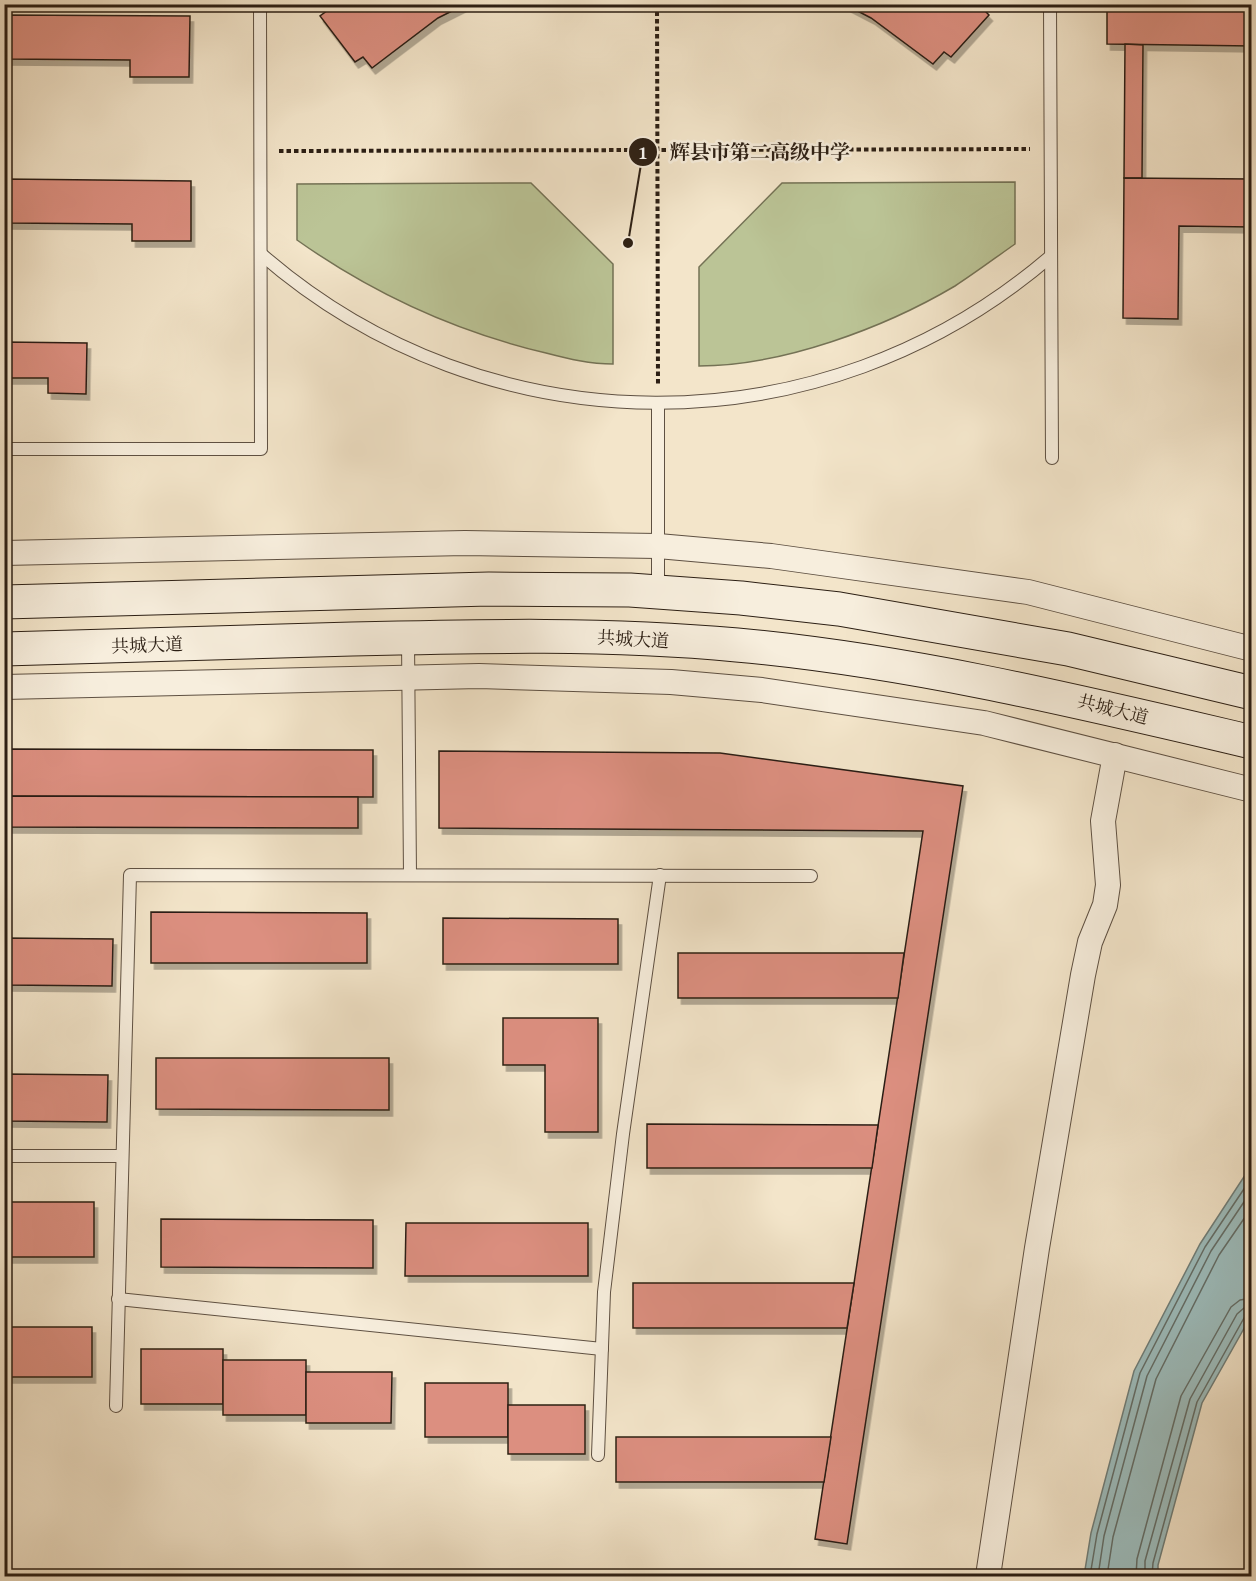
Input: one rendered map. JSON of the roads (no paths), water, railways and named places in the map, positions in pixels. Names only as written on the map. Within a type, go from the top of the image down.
[{"type":"main road","points":[[4,602],[489,589],[658,592],[828,608],[957,628],[1068,649],[1251,693]]},
{"type":"main road","name":"共城大道","points":[[4,649],[489,636],[628,637],[833,656],[1058,695],[1251,742]]},
{"type":"street","points":[[4,553],[465,543],[658,546],[771,556],[1028,592],[1251,649]]},
{"type":"street","points":[[4,687],[408,678],[580,678],[671,682],[762,690],[984,723],[1251,790]]},
{"type":"street","points":[[988,1576],[1037,1248],[1083,975],[1090,942],[1105,905],[1108,885],[1103,821],[1115,755]]},
{"type":"lane","points":[[4,449],[261,449],[260,4]]},
{"type":"lane","points":[[1050,4],[1052,458]]},
{"type":"lane","points":[[261,254],[324,304],[365,328],[453,368],[545,393],[592,400],[658,403],[732,399],[778,392],[868,366],[952,326],[992,302],[1051,256]]},
{"type":"lane","points":[[658,403],[658,592]]},
{"type":"lane","points":[[408,638],[410,875]]},
{"type":"lane","points":[[116,1406],[130,875],[811,876]]},
{"type":"lane","points":[[598,1455],[604,1292],[623,1134],[660,875]]},
{"type":"lane","points":[[4,1156],[122,1156]]},
{"type":"lane","points":[[118,1299],[602,1349]]},
{"type":"water","points":[[1251,1166],[1251,1316],[1202,1403],[1158,1565],[1158,1576],[1084,1576],[1091,1533],[1134,1371],[1200,1244]]},
{"type":"place","name":"辉县市第二高级中学","points":[[628,243]]}]
